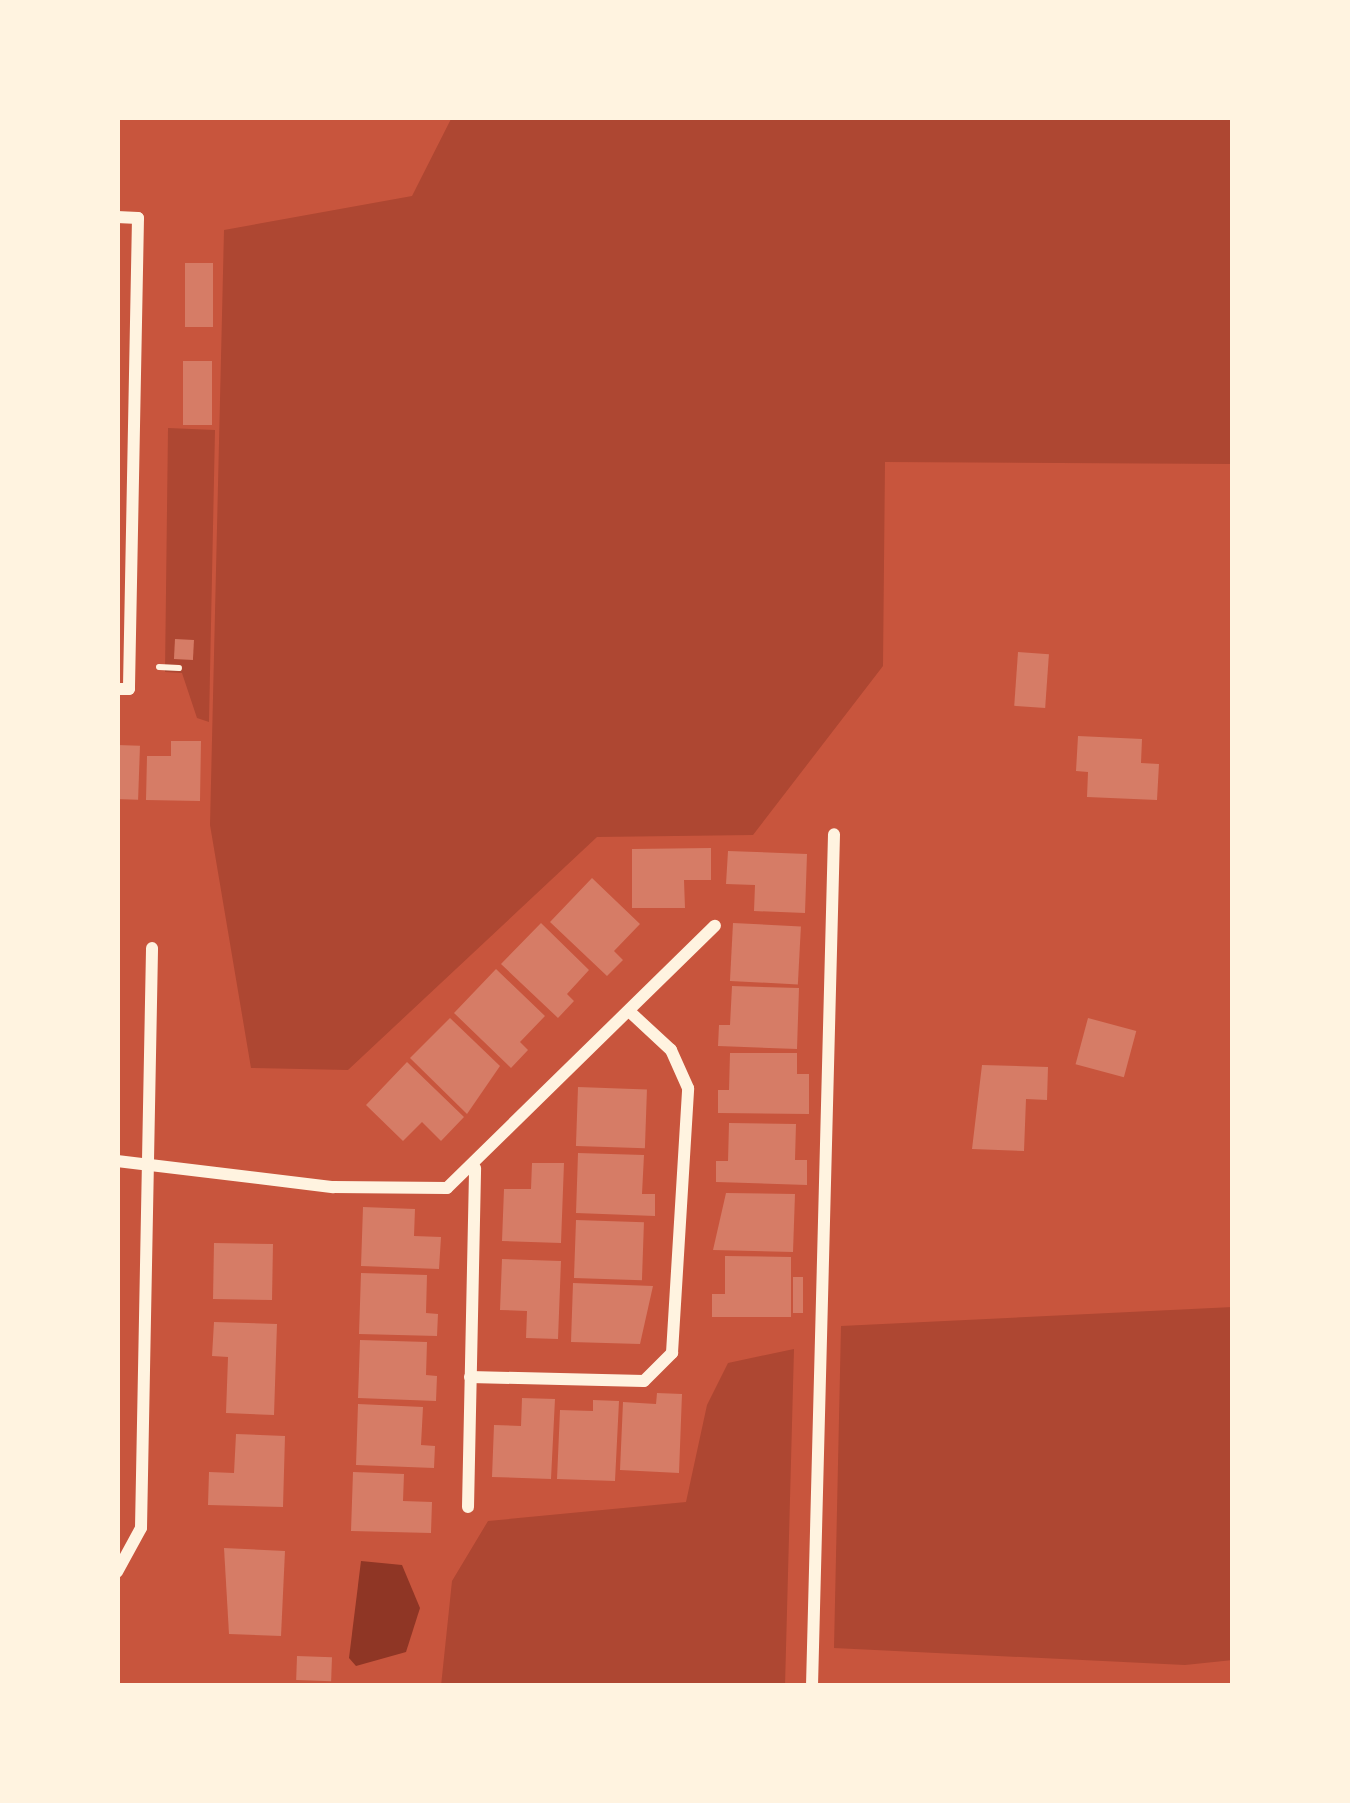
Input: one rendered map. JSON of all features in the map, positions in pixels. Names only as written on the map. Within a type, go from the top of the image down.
[{"type":"street","points":[[117,217],[138,218],[123,689]]},
{"type":"street","points":[[812,1686],[834,834]]},
{"type":"street","points":[[117,1161],[314,1185],[432,1190],[475,1168],[715,926]]},
{"type":"street","points":[[117,1572],[141,1528],[152,948]]},
{"type":"street","points":[[470,1377],[644,1381],[672,1353],[688,1088],[671,1050],[630,1012]]},
{"type":"street","points":[[468,1507],[475,1168]]},
{"type":"path","points":[[159,668],[179,668]]},
{"type":"shaded area","points":[[452,117],[1233,117],[1233,464],[885,462],[883,666],[753,835],[597,837],[348,1070],[251,1068],[210,825],[224,230],[412,196]]},
{"type":"shaded area","points":[[168,428],[215,430],[209,722],[197,718],[182,673],[165,672]]},
{"type":"shaded area","points":[[1233,1307],[1233,1660],[1185,1665],[834,1648],[841,1326]]},
{"type":"shaded area","points":[[794,1349],[785,1686],[441,1686],[452,1581],[488,1521],[686,1502],[707,1405],[728,1363]]},
{"type":"shaded area","points":[[361,1561],[402,1565],[420,1608],[406,1652],[356,1666],[349,1658]]},
{"type":"building","points":[[185,263],[213,263],[213,327],[185,327]]},
{"type":"building","points":[[183,361],[212,361],[212,425],[183,425]]},
{"type":"building","points":[[175,639],[194,640],[193,660],[174,659]]},
{"type":"building","points":[[1018,652],[1049,654],[1045,708],[1014,706]]},
{"type":"building","points":[[1078,736],[1142,739],[1141,763],[1159,764],[1157,800],[1087,797],[1088,772],[1076,771]]},
{"type":"building","points":[[171,741],[201,741],[200,801],[146,800],[147,756],[171,756]]},
{"type":"building","points":[[117,745],[140,746],[138,800],[117,799]]},
{"type":"building","points":[[711,848],[711,880],[684,880],[685,908],[632,908],[632,849]]},
{"type":"building","points":[[728,851],[807,854],[805,913],[754,911],[755,885],[726,884]]},
{"type":"building","points":[[592,878],[640,924],[614,951],[623,960],[607,976],[550,922]]},
{"type":"building","points":[[541,923],[589,970],[567,994],[574,1001],[558,1018],[501,964]]},
{"type":"building","points":[[733,923],[801,927],[798,984],[730,981]]},
{"type":"building","points":[[496,969],[545,1016],[520,1042],[528,1050],[511,1068],[454,1013]]},
{"type":"building","points":[[732,986],[799,988],[797,1049],[718,1046],[719,1025],[730,1025]]},
{"type":"building","points":[[450,1018],[500,1066],[467,1114],[410,1058]]},
{"type":"building","points":[[1088,1018],[1136,1031],[1124,1077],[1076,1064]]},
{"type":"building","points":[[730,1053],[797,1053],[797,1074],[809,1074],[809,1114],[718,1113],[718,1090],[729,1090]]},
{"type":"building","points":[[407,1062],[464,1117],[441,1141],[422,1122],[403,1141],[366,1105]]},
{"type":"building","points":[[982,1065],[1048,1067],[1047,1100],[1026,1099],[1024,1151],[972,1149]]},
{"type":"building","points":[[578,1087],[647,1089],[645,1148],[576,1146]]},
{"type":"building","points":[[729,1123],[796,1124],[795,1160],[807,1160],[807,1185],[716,1182],[716,1161],[728,1161]]},
{"type":"building","points":[[578,1153],[644,1155],[642,1194],[655,1194],[655,1216],[576,1213]]},
{"type":"building","points":[[532,1163],[564,1163],[561,1243],[502,1241],[504,1189],[531,1189]]},
{"type":"building","points":[[726,1193],[795,1194],[793,1252],[713,1250]]},
{"type":"building","points":[[363,1207],[415,1209],[414,1236],[441,1237],[439,1269],[361,1266]]},
{"type":"building","points":[[576,1220],[644,1222],[642,1280],[574,1278]]},
{"type":"building","points":[[214,1243],[273,1244],[272,1300],[213,1299]]},
{"type":"building","points":[[725,1256],[791,1257],[791,1317],[712,1317],[712,1294],[725,1294]]},
{"type":"building","points":[[502,1259],[561,1261],[558,1339],[526,1338],[527,1311],[500,1310]]},
{"type":"building","points":[[361,1273],[427,1275],[426,1313],[438,1314],[437,1336],[359,1334]]},
{"type":"building","points":[[793,1277],[803,1277],[803,1313],[793,1313]]},
{"type":"building","points":[[573,1283],[653,1286],[640,1344],[571,1342]]},
{"type":"building","points":[[214,1322],[277,1324],[274,1415],[226,1413],[228,1357],[212,1356]]},
{"type":"building","points":[[360,1340],[427,1342],[426,1375],[437,1376],[436,1401],[358,1398]]},
{"type":"building","points":[[657,1393],[682,1394],[679,1473],[620,1470],[623,1402],[656,1404]]},
{"type":"building","points":[[522,1398],[555,1399],[551,1479],[492,1477],[494,1425],[521,1426]]},
{"type":"building","points":[[593,1400],[619,1401],[615,1481],[557,1479],[560,1410],[593,1411]]},
{"type":"building","points":[[358,1404],[423,1407],[421,1445],[435,1446],[434,1468],[356,1465]]},
{"type":"building","points":[[236,1434],[285,1436],[283,1507],[208,1505],[209,1472],[234,1473]]},
{"type":"building","points":[[353,1472],[404,1474],[403,1501],[432,1502],[431,1533],[351,1531]]},
{"type":"building","points":[[224,1548],[285,1551],[281,1636],[229,1634]]},
{"type":"building","points":[[297,1656],[332,1657],[331,1681],[296,1680]]}]
